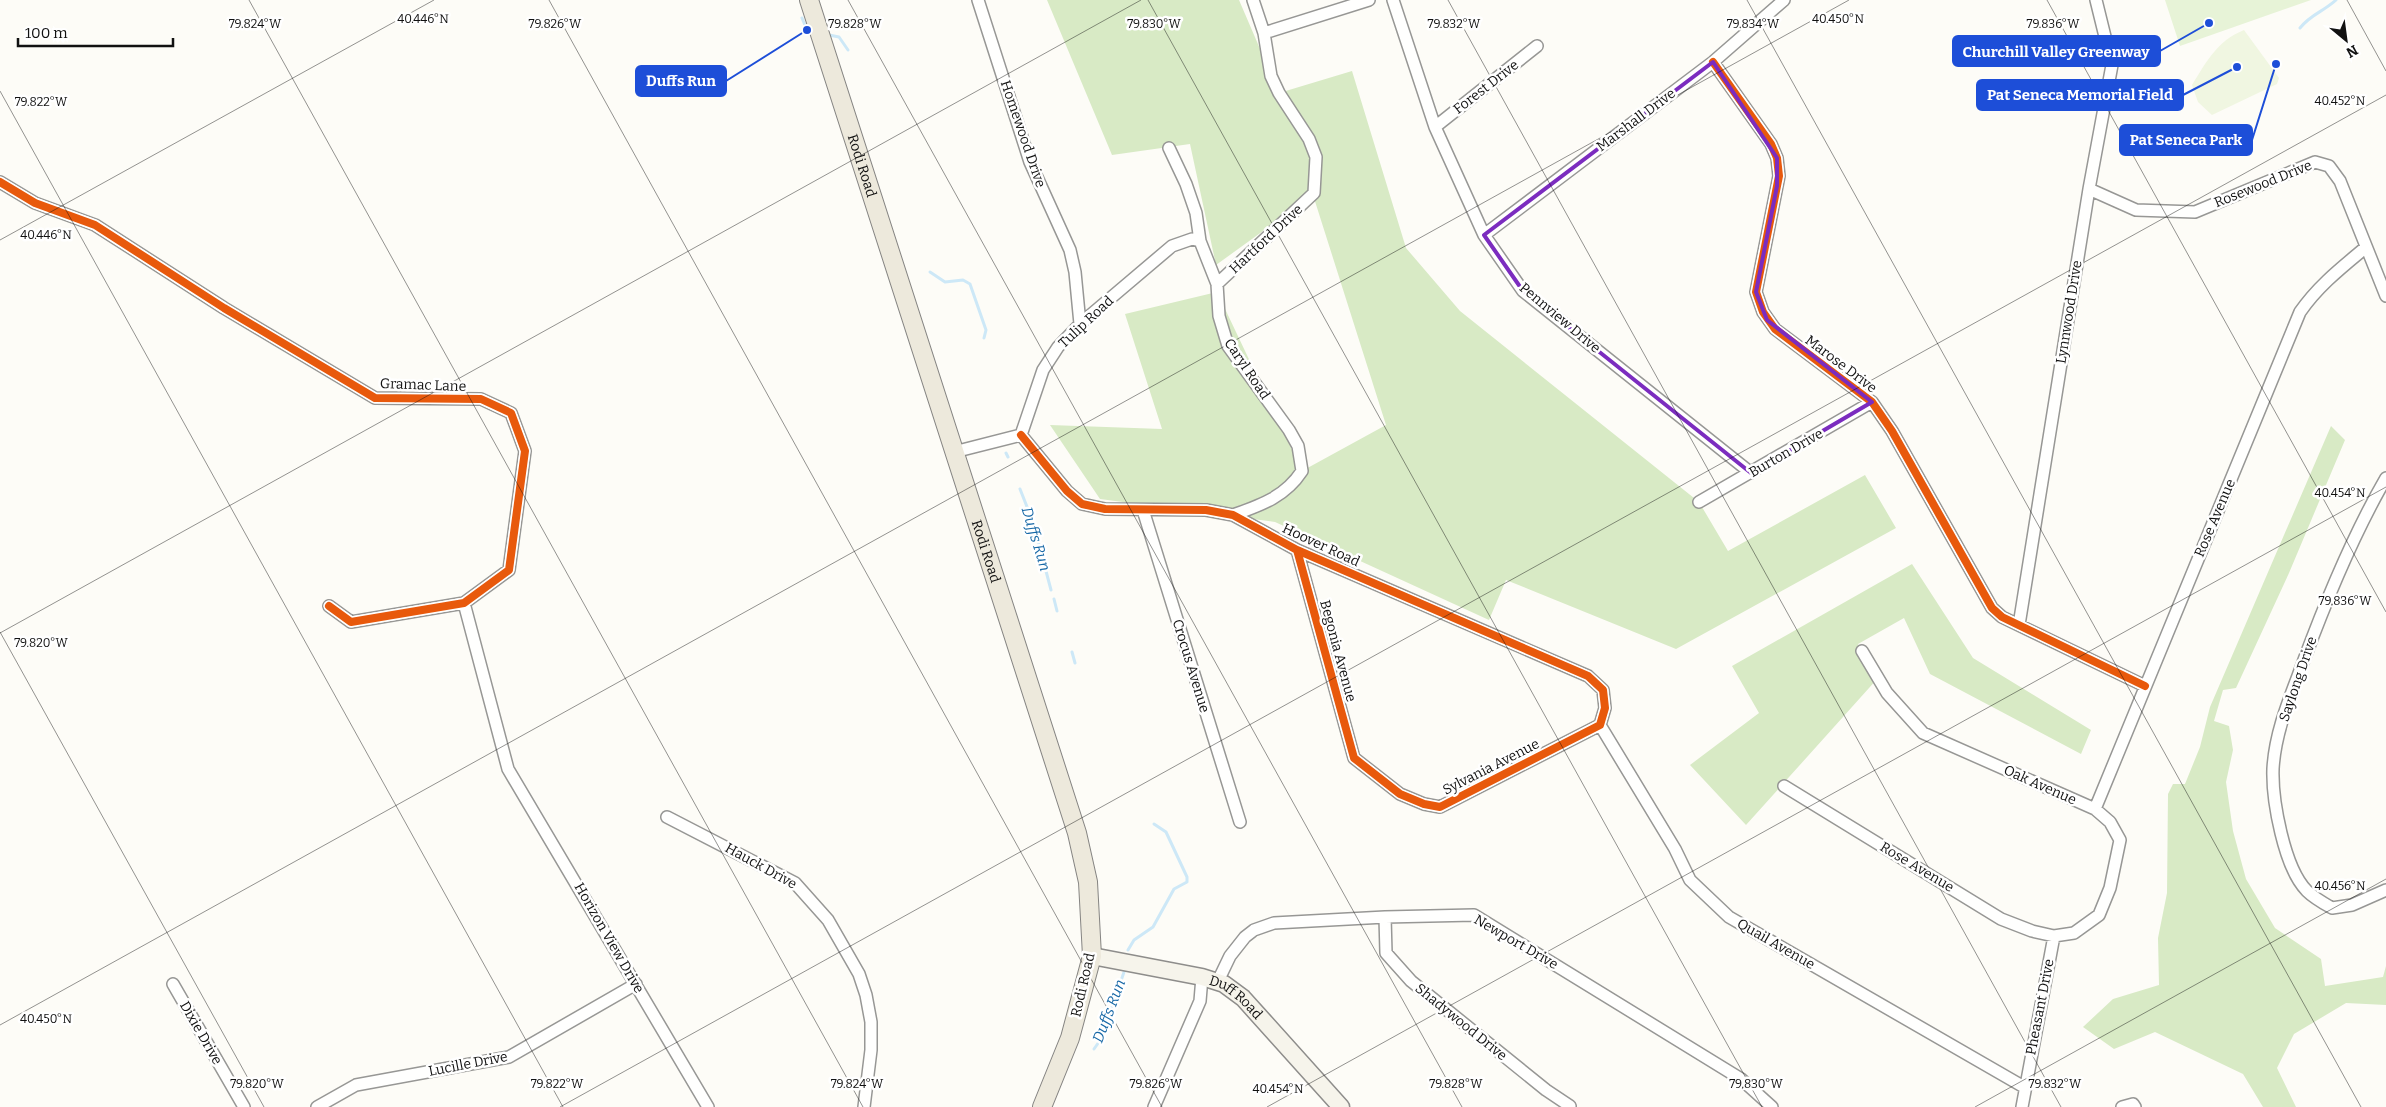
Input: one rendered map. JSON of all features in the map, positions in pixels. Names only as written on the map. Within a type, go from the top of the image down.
[{"type":"main road","name":"Rodi Road","points":[[808,0],[1077,833],[1088,882],[1092,956],[1070,1038],[1042,1107]]},
{"type":"street","name":"Homewood Drive","points":[[978,0],[1030,162],[1070,250],[1075,272],[1080,324]]},
{"type":"street","points":[[1253,0],[1264,33],[1369,0]]},
{"type":"street","name":"Pennview Drive","points":[[1393,0],[1436,127],[1484,235],[1524,292],[1751,473]]},
{"type":"street","name":"Marshall Drive","points":[[1484,235],[1713,62],[1784,0]]},
{"type":"street","name":"Lynnwood Drive","points":[[2019,625],[2089,189],[2112,65],[2096,0]]},
{"type":"street","name":"Hartford Drive","points":[[1217,284],[1314,193],[1316,157],[1309,139],[1279,93],[1271,76],[1264,33]]},
{"type":"street","name":"Forest Drive","points":[[1436,127],[1537,46]]},
{"type":"street","name":"Marose Drive","points":[[1713,62],[1771,144],[1778,158],[1777,186],[1756,292],[1763,312],[1775,329],[1872,402],[1892,431],[1992,608],[2002,618],[2145,686]]},
{"type":"street","name":"Caryl Road","points":[[1169,148],[1189,191],[1196,213],[1200,240],[1217,284],[1219,316],[1228,346],[1289,430],[1298,446],[1302,471],[1294,482],[1273,500],[1233,516]]},
{"type":"street","name":"Rosewood Drive","points":[[2089,189],[2136,210],[2195,212],[2315,162],[2329,166],[2340,181],[2365,248],[2386,296]]},
{"type":"street","name":"Gramac Lane","points":[[0,182],[35,203],[95,225],[224,308],[376,398],[481,399],[511,413],[525,451],[509,570],[464,603],[351,622],[329,606]]},
{"type":"street","name":"Tulip Road","points":[[1021,435],[1043,370],[1058,347],[1080,324],[1172,246],[1192,239],[1200,240]]},
{"type":"street","name":"Rose Avenue","points":[[2095,809],[2300,312],[2319,288],[2365,248]]},
{"type":"street","name":"Burton Drive","points":[[1699,502],[1872,402]]},
{"type":"street","points":[[954,452],[1021,435]]},
{"type":"street","name":"Hoover Road","points":[[1021,435],[1061,484],[1082,504],[1105,509],[1206,510],[1233,516],[1297,550],[1588,676],[1603,690],[1605,708],[1600,725]]},
{"type":"street","name":"Saylong Drive","points":[[2386,478],[2366,512],[2315,630],[2284,713],[2273,768],[2275,808],[2286,854],[2305,889],[2332,908],[2352,905],[2386,890]]},
{"type":"street","name":"Crocus Avenue","points":[[1143,510],[1240,822]]},
{"type":"street","name":"Begonia Avenue","points":[[1297,550],[1354,758]]},
{"type":"street","name":"Horizon View Drive","points":[[464,603],[508,769],[708,1107]]},
{"type":"street","name":"Oak Avenue","points":[[1862,651],[1887,692],[1923,733],[2095,809],[2110,822],[2120,840],[2110,888],[2099,915],[2074,933],[2054,936]]},
{"type":"street","name":"Sylvania Avenue","points":[[1354,758],[1400,794],[1424,804],[1440,807],[1600,725]]},
{"type":"street","name":"Quail Avenue","points":[[1600,725],[1675,849],[1690,880],[1729,917],[2024,1087]]},
{"type":"street","name":"Rose Avenue","points":[[1784,786],[2001,918],[2032,931],[2054,936]]},
{"type":"street","name":"Hauck Drive","points":[[668,817],[795,883],[828,920],[859,974],[866,995],[871,1022],[872,1050],[864,1107]]},
{"type":"street","name":"Newport Drive","points":[[1218,981],[1237,946],[1250,933],[1260,927],[1283,922],[1474,915],[1741,1080],[1772,1107]]},
{"type":"street","name":"Shadywood Drive","points":[[1385,917],[1386,953],[1411,981],[1546,1090],[1570,1106]]},
{"type":"street","name":"Pheasant Drive","points":[[2022,1107],[2024,1087],[2054,936]]},
{"type":"street","name":"Duff Road","points":[[1092,956],[1218,981],[1249,1003],[1340,1107]]},
{"type":"street","points":[[1154,1107],[1200,1001],[1202,977]]},
{"type":"street","name":"Dixie Drive","points":[[173,984],[244,1107]]},
{"type":"street","name":"Lucille Drive","points":[[318,1107],[356,1085],[509,1057],[636,984]]},
{"type":"street","points":[[2122,1107],[2132,1104],[2135,1107]]},
{"type":"highlighted area","points":[[1713,62],[1777,158],[1777,186],[1756,292],[1767,320],[1872,402],[1751,473],[1523,291],[1484,235]]},
{"type":"green space","points":[[1047,0],[1239,0],[1279,93],[1352,71],[1406,248],[1460,311],[1699,502],[1728,551],[1865,475],[1896,528],[1676,649],[1506,580],[1489,620],[1275,522],[1100,499],[1050,425],[1162,429],[1125,314],[1217,292],[1302,471],[1386,425],[1313,195],[1216,265],[1190,144],[1112,155]]},
{"type":"green space","points":[[2165,0],[2311,0],[2180,46]]},
{"type":"green space","points":[[2244,30],[2279,78],[2277,84],[2212,115],[2198,102],[2192,85],[2208,60],[2220,46]]},
{"type":"green space","points":[[2331,426],[2345,440],[2289,573],[2236,688],[2223,690],[2214,721],[2229,726],[2233,750],[2226,782],[2233,831],[2246,879],[2275,928],[2321,959],[2325,986],[2383,977],[2386,966],[2386,1005],[2346,1003],[2294,1034],[2277,1068],[2296,1107],[2263,1107],[2243,1074],[2155,1032],[2114,1049],[2083,1027],[2113,999],[2159,985],[2158,938],[2167,893],[2168,794],[2173,784],[2185,784],[2200,747],[2210,707]]},
{"type":"green space","points":[[1912,564],[1973,658],[2091,730],[2081,754],[1930,674],[1904,618],[1858,644],[1878,678],[1746,825],[1690,765],[1759,713],[1732,666]]},
{"type":"waterway","points":[[2300,28],[2308,19],[2336,0]]},
{"type":"waterway","name":"Duffs Run","points":[[802,18],[807,30],[813,32]]},
{"type":"waterway","name":"Duffs Run","points":[[829,35],[839,37],[848,50]]},
{"type":"waterway","name":"Duffs Run","points":[[930,272],[945,282],[963,280],[970,284],[986,330],[984,338]]},
{"type":"waterway","name":"Duffs Run","points":[[1006,453],[1008,457]]},
{"type":"waterway","name":"Duffs Run","points":[[1020,489],[1033,522],[1051,590]]},
{"type":"waterway","name":"Duffs Run","points":[[1054,599],[1057,611]]},
{"type":"waterway","name":"Duffs Run","points":[[1072,652],[1075,663]]},
{"type":"waterway","name":"Duffs Run","points":[[1128,950],[1134,940],[1153,927],[1174,889],[1187,882],[1187,877],[1166,832],[1154,824]]},
{"type":"waterway","name":"Duffs Run","points":[[1094,1049],[1101,1039],[1124,972]]},
{"type":"cycle path","points":[[1713,62],[1771,144],[1777,158],[1779,176],[1756,292],[1763,312],[1775,329],[1872,402],[1892,431],[1992,608],[2002,617],[2145,686]]},
{"type":"cycle path","points":[[0,182],[35,203],[95,225],[224,308],[375,398],[481,399],[511,413],[525,451],[509,570],[464,603],[351,622],[329,606]]},
{"type":"cycle path","points":[[1021,435],[1067,491],[1082,504],[1105,509],[1206,510],[1233,515],[1297,550],[1588,676],[1603,690],[1605,708],[1600,725],[1440,807],[1424,804],[1400,794],[1354,758],[1297,550]]},
{"type":"place","name":"Churchill Valley Greenway","points":[[2209,23]]},
{"type":"place","name":"Duffs Run","points":[[807,30]]},
{"type":"place","name":"Pat Seneca Park","points":[[2276,64]]},
{"type":"place","name":"Pat Seneca Memorial Field","points":[[2237,67]]}]
